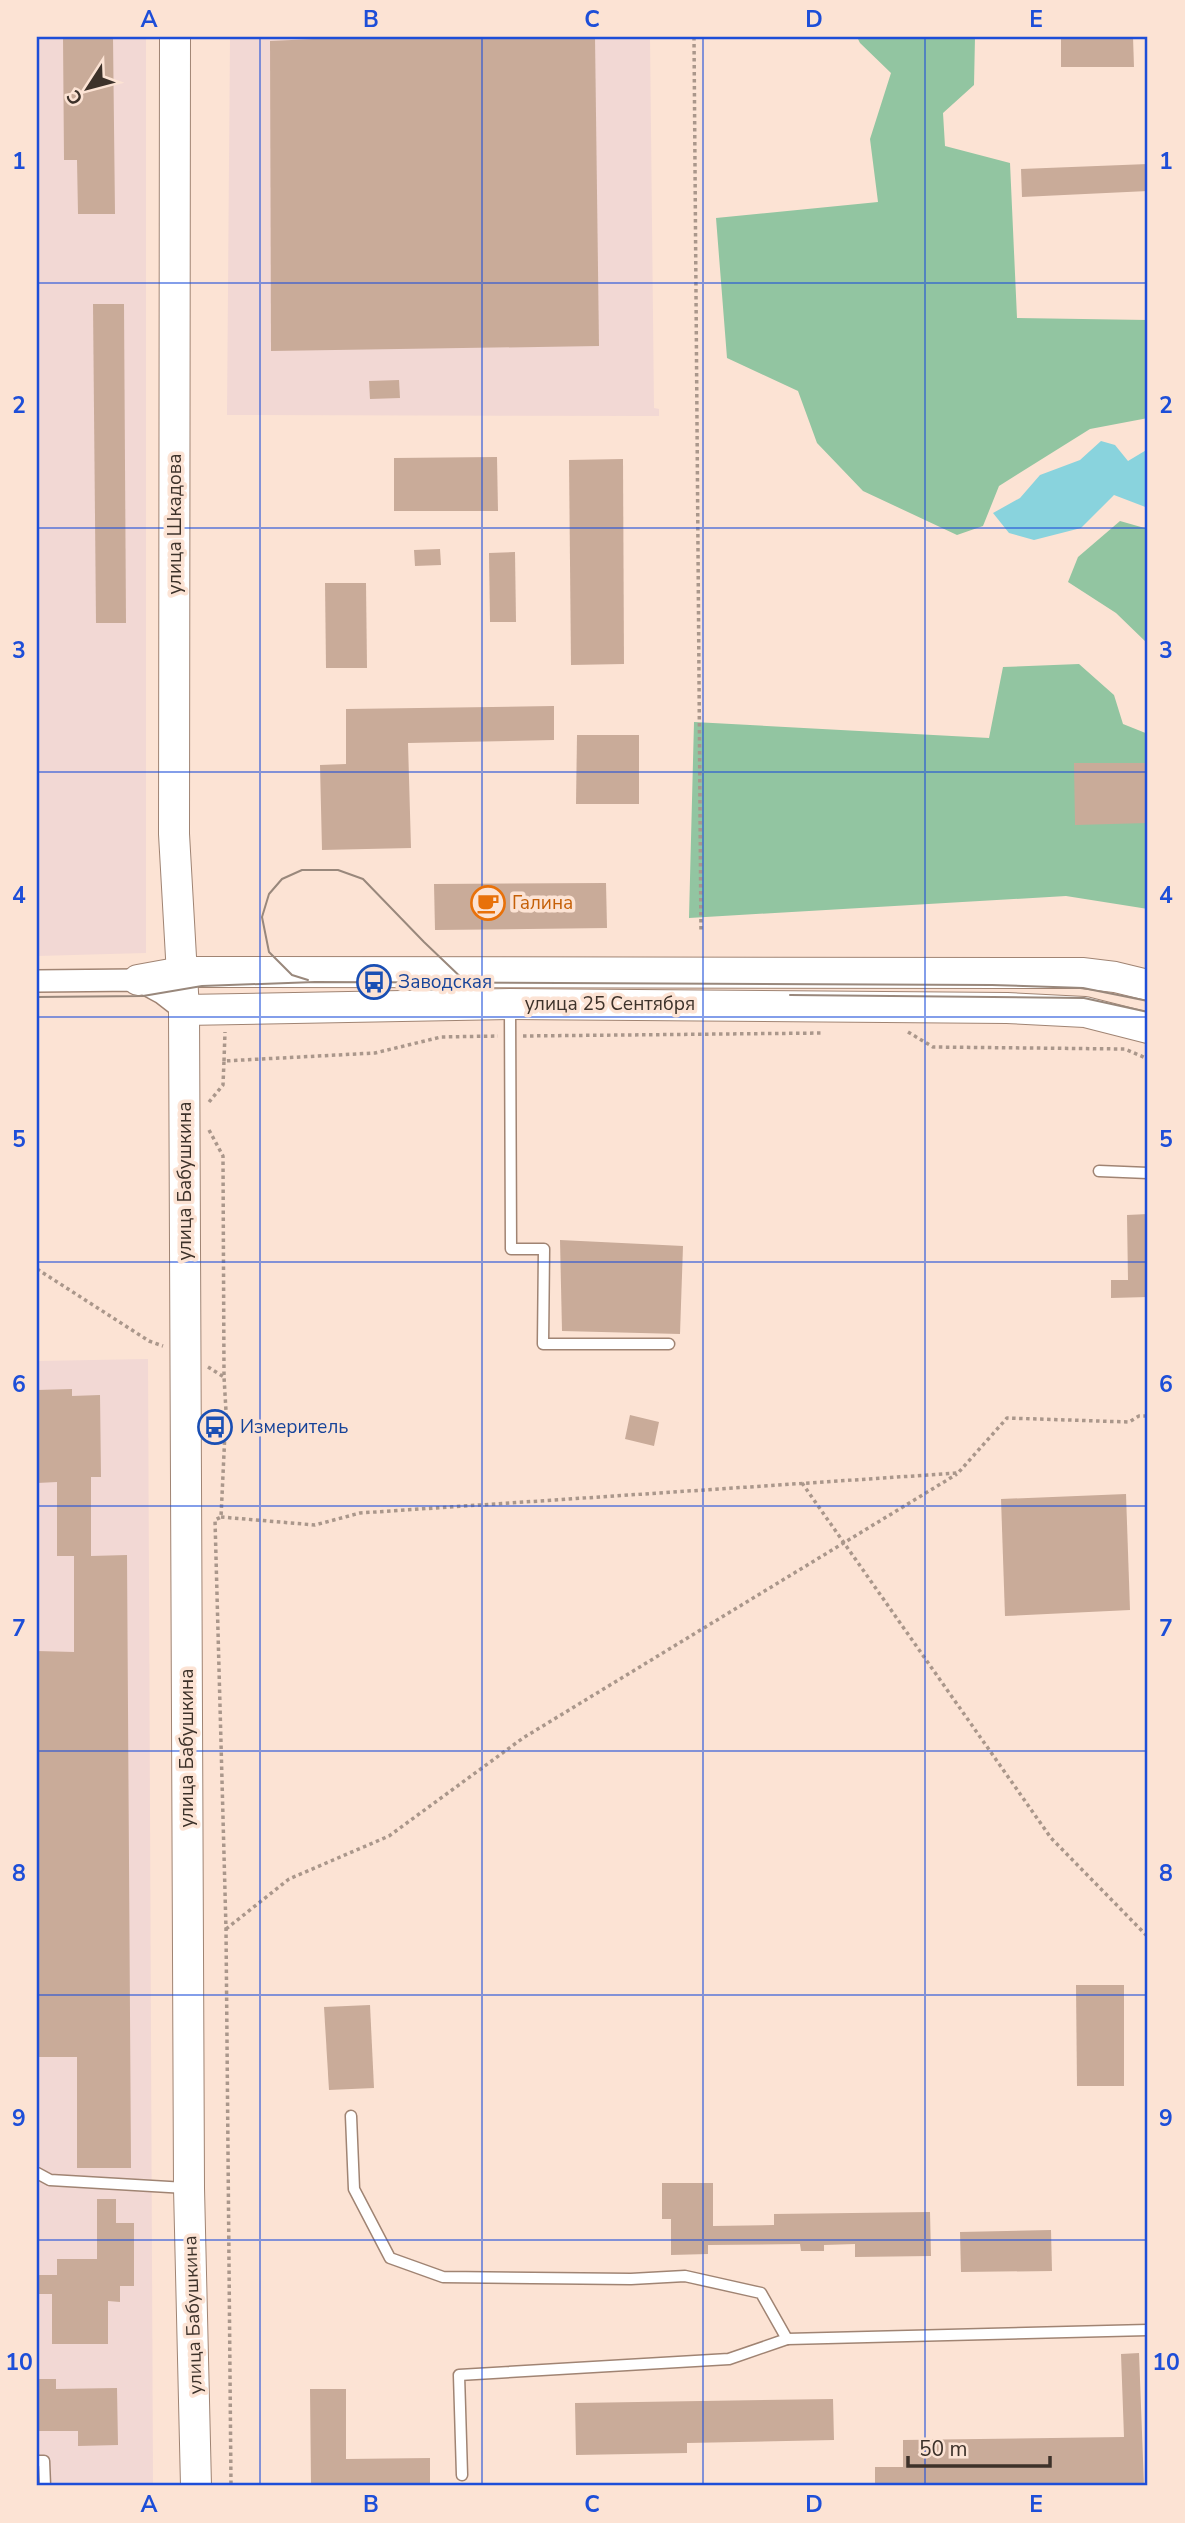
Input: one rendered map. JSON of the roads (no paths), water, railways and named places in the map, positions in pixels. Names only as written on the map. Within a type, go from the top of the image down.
[{"type":"main road","name":"улица Шкадова","points":[[176,37],[174,834],[184,1010]]},
{"type":"main road","points":[[138,980],[182,972],[1082,973],[1148,985]]},
{"type":"main road","name":"улица 25 Сентября","points":[[184,1010],[510,1004],[1007,1008],[1085,1012],[1148,1028]]},
{"type":"main road","name":"улица Бабушкина","points":[[184,1010],[189,2188],[196,2486]]},
{"type":"street","points":[[37,981],[138,980],[162,993],[184,1010]]},
{"type":"lane","points":[[510,1004],[511,1248],[544,1249],[543,1343],[669,1344]]},
{"type":"lane","points":[[1099,1171],[1148,1173]]},
{"type":"lane","points":[[351,2116],[354,2189],[390,2258],[443,2277],[631,2279],[685,2276],[761,2293],[786,2339]]},
{"type":"lane","points":[[37,2173],[50,2180],[189,2188]]},
{"type":"lane","points":[[462,2475],[459,2375],[729,2359],[786,2339],[1148,2330]]},
{"type":"lane","points":[[37,2461],[44,2460],[44,2486]]},
{"type":"water","points":[[1101,441],[1115,445],[1128,461],[1148,449],[1148,508],[1114,495],[1081,528],[1034,540],[1009,533],[993,513],[1020,498],[1040,475],[1080,460]]},
{"type":"tram line","points":[[308,980],[292,975],[269,952],[262,917],[269,894],[282,879],[302,870],[338,870],[363,879],[469,985]]},
{"type":"tram line","points":[[37,997],[143,996],[202,986],[315,982],[992,985],[1083,988],[1148,1001]]},
{"type":"tram line","points":[[790,995],[1084,998],[1148,1012]]},
{"type":"place","name":"Галина","points":[[488,903]]},
{"type":"place","name":"Заводская","points":[[374,982]]},
{"type":"place","name":"Измеритель","points":[[215,1427]]}]
